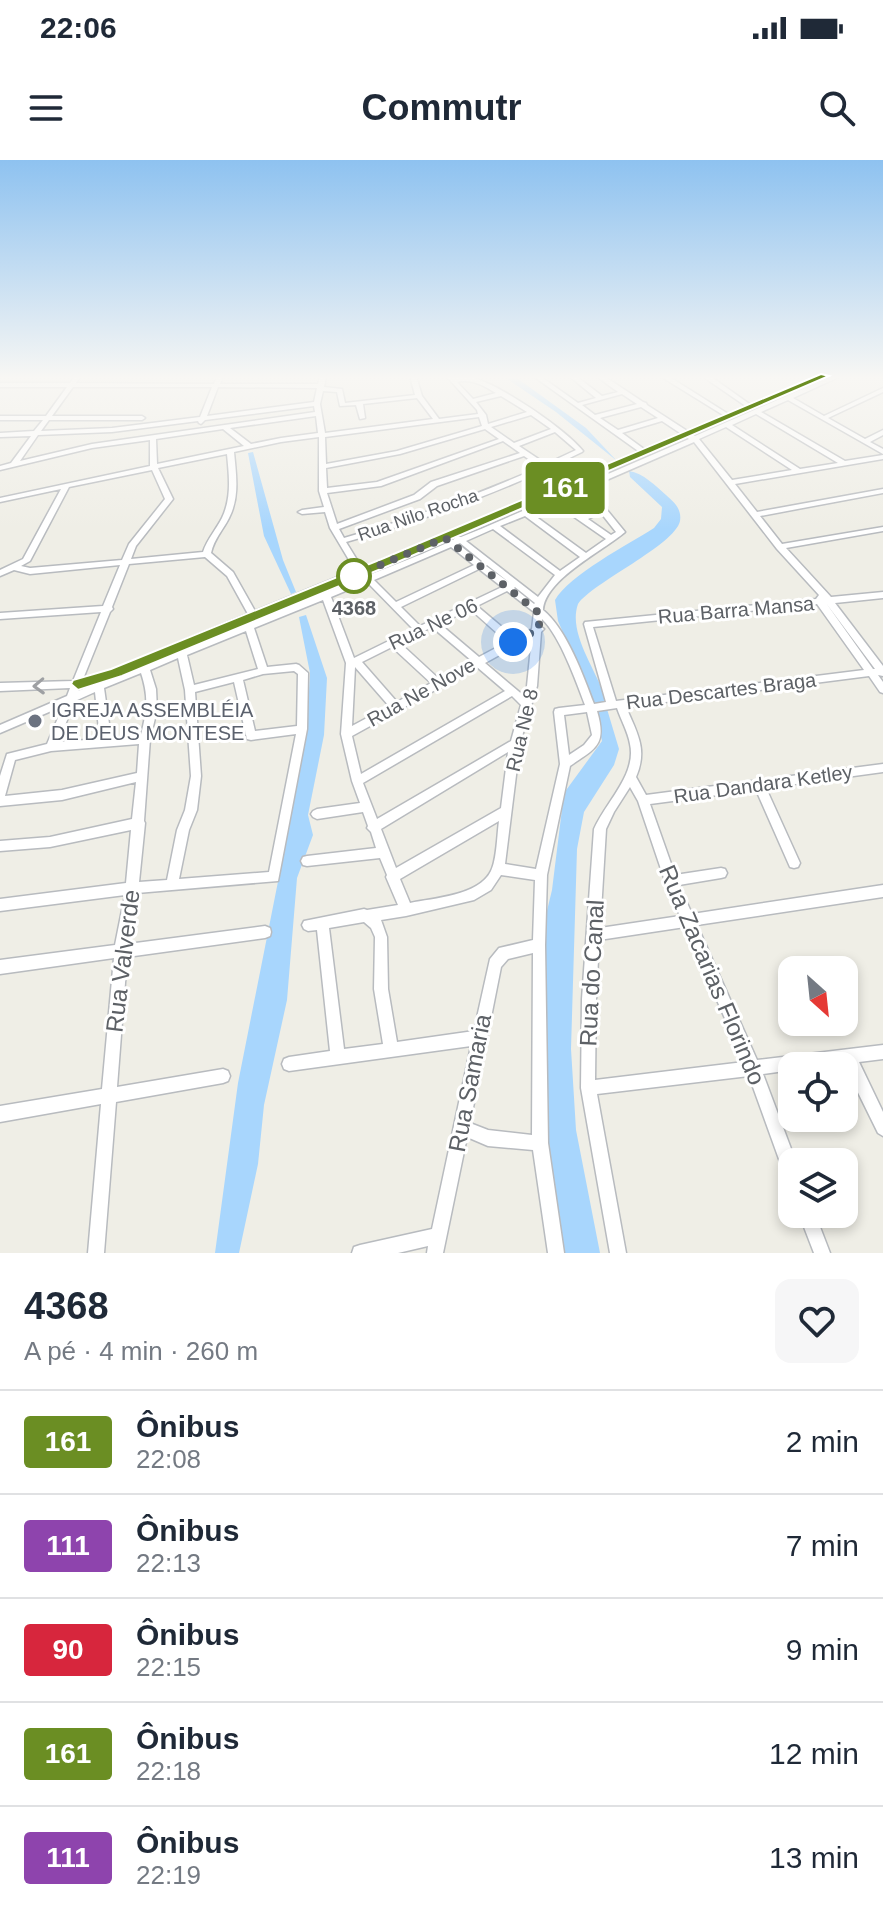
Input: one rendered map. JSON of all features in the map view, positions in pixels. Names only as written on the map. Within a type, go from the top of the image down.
[{"type":"street","points":[[14,464],[41,427]]},
{"type":"street","points":[[0,435],[134,427]]},
{"type":"street","points":[[202,427],[202,431]]},
{"type":"street","points":[[0,468],[77,449],[232,427]]},
{"type":"street","points":[[320,427],[323,491],[334,528],[365,576],[420,631]]},
{"type":"street","points":[[0,500],[249,446],[388,427]]},
{"type":"street","points":[[322,467],[373,459],[482,427]]},
{"type":"street","points":[[486,427],[572,485]]},
{"type":"street","points":[[551,427],[555,430]]},
{"type":"street","points":[[608,427],[646,453]]},
{"type":"street","points":[[616,433],[635,427]]},
{"type":"street","points":[[678,427],[693,437],[824,599],[879,672],[883,689]]},
{"type":"street","points":[[453,539],[526,513],[715,427]]},
{"type":"street","points":[[736,427],[800,472]]},
{"type":"street","points":[[783,427],[845,464]]},
{"type":"street","points":[[840,427],[883,454]]},
{"type":"street","points":[[225,428],[249,446]]},
{"type":"street","points":[[514,445],[555,430]]},
{"type":"street","name":"Rua Nilo Rocha","points":[[341,541],[400,524],[547,467],[580,451],[555,430]]},
{"type":"street","points":[[866,441],[883,432]]},
{"type":"street","points":[[51,747],[132,546],[169,499],[154,467],[153,437]]},
{"type":"street","points":[[0,687],[78,684],[116,672],[253,616],[365,576],[646,453],[693,437]]},
{"type":"street","points":[[323,491],[392,480],[504,439]]},
{"type":"street","points":[[207,554],[212,535],[231,506],[230,451]]},
{"type":"street","points":[[334,528],[423,495],[434,484],[525,453]]},
{"type":"street","points":[[729,483],[845,464],[883,454]]},
{"type":"street","points":[[0,573],[17,568],[26,561],[66,486]]},
{"type":"street","points":[[539,608],[560,575],[621,530],[584,488]]},
{"type":"street","points":[[754,515],[883,491]]},
{"type":"street","points":[[555,500],[612,539]]},
{"type":"street","points":[[302,512],[328,509]]},
{"type":"street","points":[[582,519],[604,509]]},
{"type":"street","points":[[526,513],[586,557]]},
{"type":"street","points":[[494,526],[560,575]]},
{"type":"street","points":[[780,547],[883,529]]},
{"type":"street","points":[[453,539],[539,608],[549,620],[561,637],[591,707],[597,735],[565,764],[541,875],[540,1143],[556,1253]]},
{"type":"street","points":[[17,568],[30,571],[207,554],[230,574],[253,616]]},
{"type":"street","points":[[395,606],[483,564]]},
{"type":"street","points":[[0,729],[70,698],[250,628],[365,576]]},
{"type":"street","name":"Rua Ne 06","points":[[353,662],[512,586]]},
{"type":"street","name":"Rua Barra Mansa","points":[[616,704],[588,624],[883,595]]},
{"type":"street","points":[[326,596],[353,662],[395,706]]},
{"type":"street","points":[[472,606],[513,642]]},
{"type":"street","name":"Rua Ne 8","points":[[496,874],[515,743],[532,686],[539,608]]},
{"type":"street","points":[[0,616],[109,609]]},
{"type":"street","points":[[434,624],[527,704]]},
{"type":"street","points":[[250,628],[263,671]]},
{"type":"street","name":"Rua Ne Nove","points":[[346,734],[539,629]]},
{"type":"street","points":[[394,643],[437,683]]},
{"type":"street","points":[[172,885],[195,789],[190,690],[182,654]]},
{"type":"street","points":[[353,662],[346,734],[357,781],[373,828],[406,910]]},
{"type":"street","points":[[0,905],[132,888],[274,877],[302,729],[303,673],[300,668],[263,671],[190,690]]},
{"type":"street","name":"Rua Valverde","points":[[96,1253],[121,949],[132,888],[145,739],[153,700],[145,670]]},
{"type":"street","name":"Rua Descartes Braga","points":[[565,764],[559,712],[879,672]]},
{"type":"street","points":[[238,677],[251,736],[302,729]]},
{"type":"street","points":[[99,687],[106,741]]},
{"type":"street","points":[[357,781],[511,692]]},
{"type":"street","points":[[616,704],[637,747],[631,778]]},
{"type":"street","points":[[0,794],[11,757],[51,747],[145,739]]},
{"type":"street","points":[[373,828],[515,743]]},
{"type":"street","name":"Rua Dandara Ketley","points":[[643,800],[883,768]]},
{"type":"street","points":[[0,801],[62,795],[143,776]]},
{"type":"street","name":"Rua Zacarias Florindo","points":[[631,778],[643,800],[671,881],[754,1069],[783,1148]]},
{"type":"street","name":"Rua do Canal","points":[[618,1253],[588,1088],[600,829],[610,807],[631,778]]},
{"type":"street","points":[[759,785],[794,863]]},
{"type":"street","points":[[317,814],[366,807]]},
{"type":"street","points":[[392,877],[506,811]]},
{"type":"street","points":[[0,846],[50,842],[139,823]]},
{"type":"street","points":[[307,861],[383,852]]},
{"type":"street","points":[[671,881],[721,873]]},
{"type":"street","points":[[338,1057],[315,924],[406,910],[478,893],[496,874],[541,875]]},
{"type":"street","points":[[593,935],[883,891]]},
{"type":"street","points":[[364,915],[376,924],[381,937],[381,989],[391,1050]]},
{"type":"street","points":[[0,967],[265,932]]},
{"type":"street","name":"Rua Samaria","points":[[436,1245],[463,1128],[477,1038],[497,959],[504,953],[539,945]]},
{"type":"street","points":[[289,1064],[477,1038]]},
{"type":"street","points":[[858,1056],[883,1052]]},
{"type":"street","points":[[588,1088],[778,1066]]},
{"type":"street","points":[[0,1114],[223,1076]]},
{"type":"street","points":[[858,1077],[883,1128]]},
{"type":"street","points":[[463,1128],[488,1138],[540,1143]]},
{"type":"street","points":[[812,1228],[822,1253]]},
{"type":"street","points":[[360,1253],[436,1245]]},
{"type":"water","points":[[575,427],[586,428],[617,461]]},
{"type":"water","points":[[253,452],[283,560],[296,592],[291,594],[264,536],[248,453]]},
{"type":"water","points":[[629,471],[644,477],[672,500],[679,509],[680,521],[664,541],[586,595],[578,604],[576,626],[579,638],[604,694],[605,703],[594,704],[558,621],[555,600],[586,570],[654,528],[661,519],[662,507],[630,477]]},
{"type":"water","points":[[306,615],[327,678],[324,735],[308,815],[313,835],[297,878],[287,1000],[264,1105],[258,1164],[239,1253],[215,1253],[238,1083],[290,821],[309,691],[310,673],[299,617]]},
{"type":"water","points":[[607,709],[619,749],[614,765],[584,812],[577,849],[571,1049],[576,1130],[600,1253],[564,1253],[547,1150],[545,919],[552,890],[564,793],[602,741],[595,710]]},
{"type":"bus line","name":"161","points":[[78,684],[116,672],[389,561],[708,427]]},
{"type":"place","name":"4368","points":[[354,576]]},
{"type":"place","name":"IGREJA ASSEMBLÉIA DE DEUS MONTESE","points":[[35,721]]},
{"type":"route","points":[[354,576],[445,538],[539,613],[539,629],[513,642]]}]
